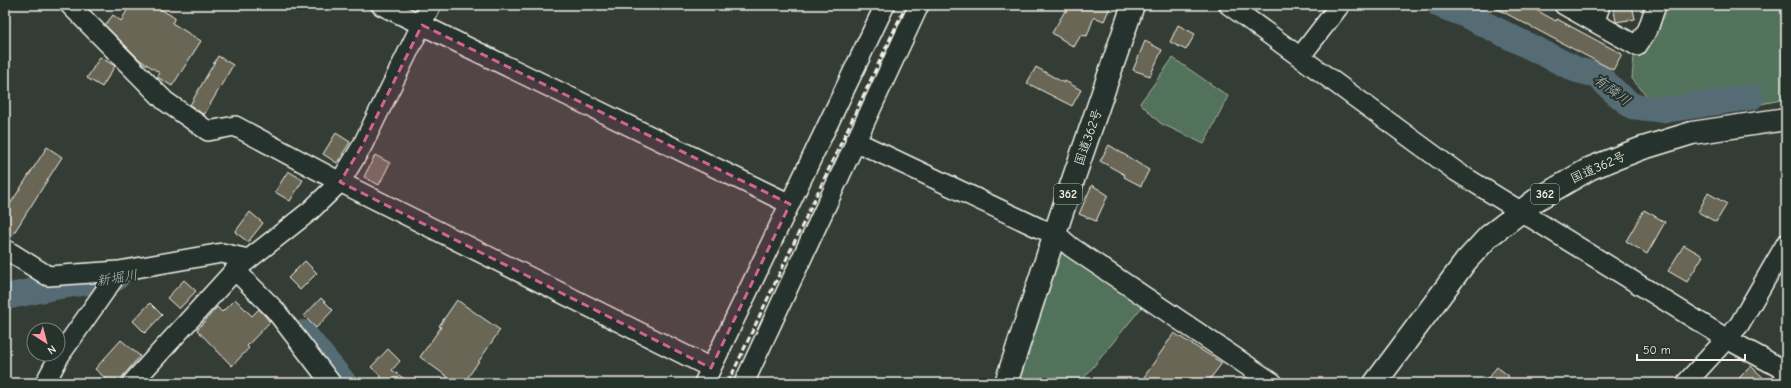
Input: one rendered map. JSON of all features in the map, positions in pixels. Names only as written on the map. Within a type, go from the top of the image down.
[{"type":"highway","name":"国道362号","points":[[1006,383],[1056,234],[1061,214],[1133,5]]},
{"type":"highway","name":"国道362号","points":[[1376,383],[1466,261],[1489,236],[1521,211],[1557,187],[1591,168],[1640,149],[1692,133],[1786,119]]},
{"type":"street","points":[[70,5],[165,101],[208,131],[235,126],[708,375],[886,5]]},
{"type":"street","points":[[381,5],[790,204]]},
{"type":"street","points":[[132,383],[241,265],[310,211],[340,182],[362,146],[431,5]]},
{"type":"street","points":[[744,383],[919,5]]},
{"type":"street","points":[[1229,5],[1457,172],[1727,339],[1786,371]]},
{"type":"street","points":[[1300,57],[1340,5]]},
{"type":"street","points":[[1564,5],[1596,14],[1637,46],[1648,28],[1656,5]]},
{"type":"street","points":[[855,141],[1039,228],[1056,234],[1071,247],[1273,383]]},
{"type":"street","points":[[1686,383],[1739,324],[1786,244]]},
{"type":"street","points":[[5,249],[48,276],[118,271],[222,253],[241,265],[331,383]]},
{"type":"street","points":[[46,383],[60,355],[118,271]]},
{"type":"highlighted area","points":[[422,25],[790,204],[711,368],[340,182],[362,146]]},
{"type":"green space","points":[[1646,5],[1786,5],[1786,99],[1741,108],[1665,116],[1632,79],[1634,56]]},
{"type":"green space","points":[[1173,58],[1228,96],[1204,144],[1160,123],[1140,103]]},
{"type":"green space","points":[[1061,251],[1142,307],[1080,383],[1016,383]]},
{"type":"building","points":[[130,5],[154,5],[175,18],[172,23],[201,41],[172,86],[157,77],[160,73],[140,60],[105,25],[113,15],[121,21]]},
{"type":"building","points":[[1067,5],[1111,5],[1104,21],[1094,17],[1087,36],[1081,35],[1074,47],[1052,33],[1065,11],[1066,12],[1070,6]]},
{"type":"building","points":[[1490,5],[1527,5],[1556,21],[1557,19],[1622,54],[1613,70]]},
{"type":"building","points":[[1613,5],[1632,5],[1635,19],[1616,22]]},
{"type":"building","points":[[1178,25],[1195,34],[1186,50],[1170,42]]},
{"type":"building","points":[[1145,41],[1162,50],[1150,76],[1133,70]]},
{"type":"building","points":[[218,56],[233,65],[204,115],[190,105]]},
{"type":"building","points":[[100,57],[115,66],[102,87],[87,78]]},
{"type":"building","points":[[1036,67],[1064,83],[1065,81],[1081,90],[1072,106],[1027,83]]},
{"type":"building","points":[[336,133],[350,142],[337,163],[323,154]]},
{"type":"building","points":[[1109,145],[1149,170],[1141,186],[1100,161]]},
{"type":"building","points":[[47,147],[62,157],[10,239],[5,238],[5,212]]},
{"type":"building","points":[[375,155],[390,163],[379,185],[364,177]]},
{"type":"building","points":[[288,171],[303,180],[290,201],[275,192]]},
{"type":"building","points":[[1092,185],[1108,195],[1096,221],[1079,214]]},
{"type":"building","points":[[1708,193],[1727,204],[1716,222],[1698,212]]},
{"type":"building","points":[[1644,210],[1665,222],[1647,254],[1626,241]]},
{"type":"building","points":[[250,212],[263,223],[248,242],[235,232]]},
{"type":"building","points":[[1684,245],[1703,256],[1687,282],[1668,271]]},
{"type":"building","points":[[305,261],[317,273],[300,290],[288,278]]},
{"type":"building","points":[[184,280],[196,291],[179,309],[167,298]]},
{"type":"building","points":[[321,298],[333,310],[316,328],[304,316]]},
{"type":"building","points":[[235,299],[252,316],[259,309],[270,322],[247,346],[249,348],[232,366],[197,330],[217,307],[222,312]]},
{"type":"building","points":[[457,300],[500,330],[464,383],[456,383],[420,357],[441,327],[439,326]]},
{"type":"building","points":[[150,303],[162,315],[145,333],[133,321]]},
{"type":"building","points":[[1174,333],[1222,363],[1207,383],[1140,383]]},
{"type":"building","points":[[121,340],[140,356],[117,383],[111,383],[95,369]]},
{"type":"building","points":[[388,349],[400,361],[392,370],[410,383],[387,383],[371,367]]},
{"type":"building","points":[[1751,366],[1769,383],[1734,383]]},
{"type":"building","points":[[1497,367],[1509,376],[1504,383],[1484,383]]},
{"type":"waterway","name":"有隣川","points":[[1440,5],[1464,14],[1577,70],[1597,75],[1632,106],[1665,110],[1751,97]]},
{"type":"waterway","name":"新堀川","points":[[5,297],[54,287],[116,278]]},
{"type":"waterway","name":"新堀川","points":[[303,333],[344,383]]},
{"type":"railway","points":[[728,383],[906,5]]}]
